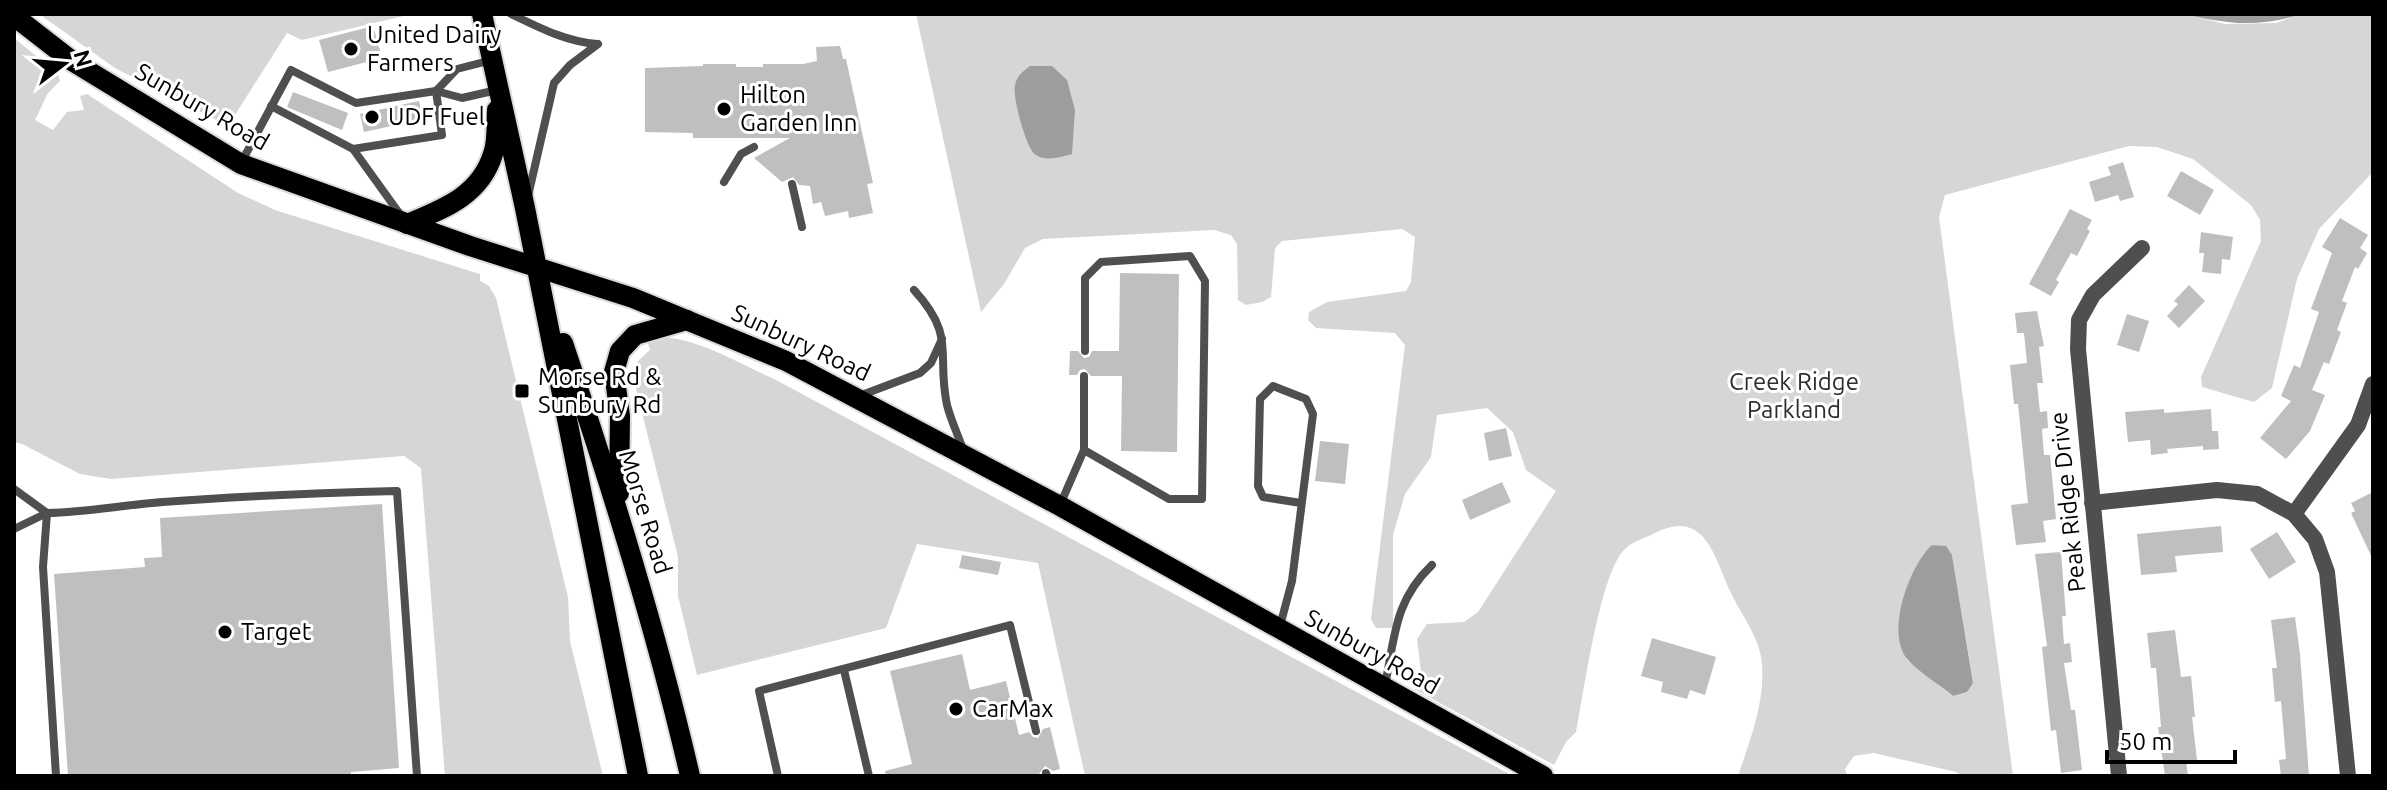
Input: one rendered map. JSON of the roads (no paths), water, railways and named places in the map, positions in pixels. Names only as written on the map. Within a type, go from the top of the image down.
[{"type":"main road","name":"Morse Road","points":[[482,14],[525,208],[638,776]]},
{"type":"main road","name":"Sunbury Road","points":[[14,16],[72,61],[241,164],[407,224],[633,298],[786,361],[1060,506],[1543,776]]},
{"type":"main road","points":[[407,224],[454,204],[476,186],[494,154],[499,90]]},
{"type":"main road","name":"Morse Road","points":[[537,267],[618,509],[690,776]]},
{"type":"main road","points":[[618,509],[620,416],[614,372],[620,351],[635,335],[687,320]]},
{"type":"street","name":"Peak Ridge Drive","points":[[2119,776],[2078,349],[2079,320],[2093,295],[2142,248]]},
{"type":"street","points":[[2294,514],[2358,425],[2373,384]]},
{"type":"street","points":[[2092,503],[2217,490],[2257,494],[2294,514],[2315,539],[2327,572],[2348,776]]},
{"type":"lane","points":[[511,14],[574,42],[598,44],[570,65],[554,83],[525,208]]},
{"type":"lane","points":[[436,91],[457,69],[492,60]]},
{"type":"lane","points":[[241,164],[291,70],[356,103],[436,91],[462,98],[499,90]]},
{"type":"lane","points":[[353,149],[442,135],[436,91]]},
{"type":"lane","points":[[271,106],[353,149],[407,224]]},
{"type":"lane","points":[[724,182],[741,154],[754,147]]},
{"type":"lane","points":[[792,184],[802,227]]},
{"type":"lane","points":[[1084,450],[1169,499],[1202,499],[1205,281],[1190,256],[1101,262],[1085,278],[1085,351]]},
{"type":"lane","points":[[914,290],[932,311],[943,339],[947,406],[966,456]]},
{"type":"lane","points":[[856,397],[920,373],[931,363],[943,339]]},
{"type":"lane","points":[[1060,506],[1084,450],[1084,376]]},
{"type":"lane","points":[[1279,631],[1292,581],[1313,414],[1306,399],[1273,386],[1260,399],[1258,486],[1263,497],[1301,503]]},
{"type":"lane","points":[[14,489],[47,513]]},
{"type":"lane","points":[[14,529],[47,513],[92,512],[158,502],[266,494],[397,491],[417,776]]},
{"type":"lane","points":[[47,513],[43,567],[56,776]]},
{"type":"lane","points":[[1384,689],[1400,608],[1417,579],[1432,565]]},
{"type":"lane","points":[[778,776],[759,691],[1010,625],[1036,731]]},
{"type":"lane","points":[[844,670],[869,776]]},
{"type":"place","name":"United Dairy Farmers","points":[[351,49]]},
{"type":"place","name":"Hilton Garden Inn","points":[[724,109]]},
{"type":"place","name":"UDF Fuel","points":[[372,117]]},
{"type":"place","name":"Morse Rd & Sunbury Rd","points":[[522,391]]},
{"type":"place","name":"Target","points":[[225,632]]},
{"type":"place","name":"CarMax","points":[[956,709]]},
{"type":"park label","name":"Creek Ridge Parkland","points":[[1794,396]]}]
